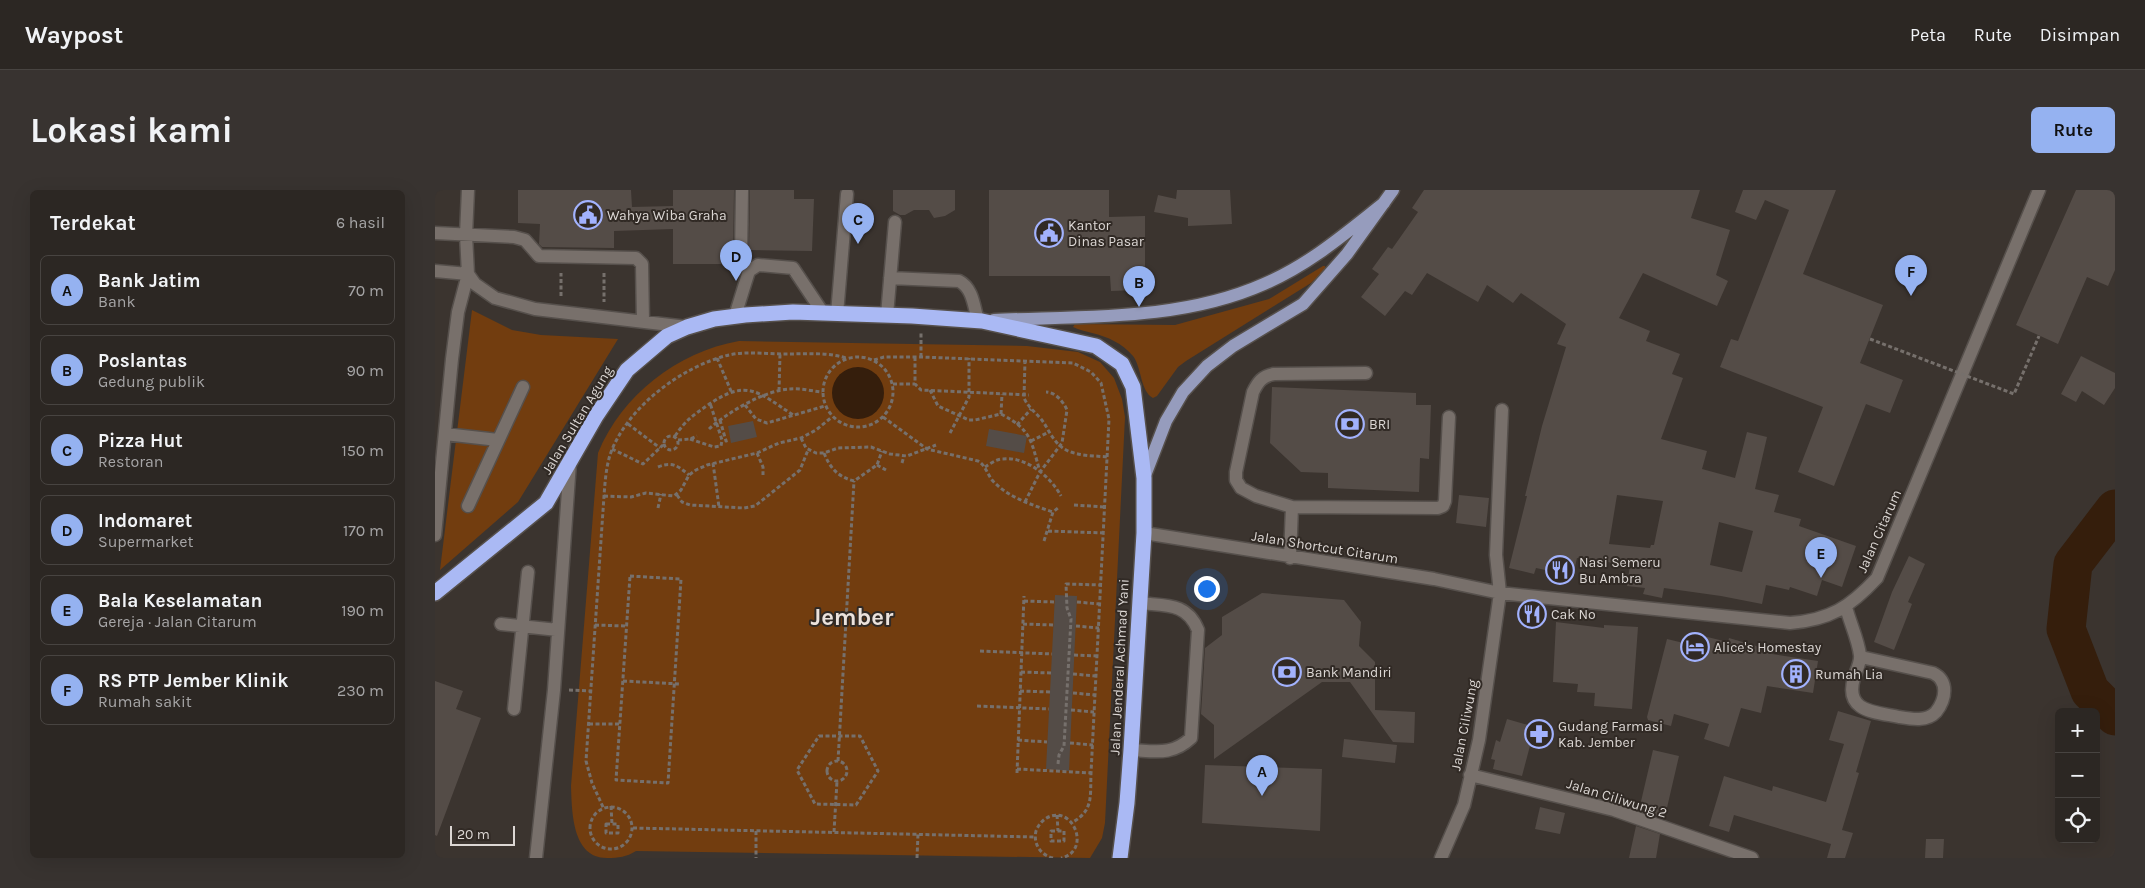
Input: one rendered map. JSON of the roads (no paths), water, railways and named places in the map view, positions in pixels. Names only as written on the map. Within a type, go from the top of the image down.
[{"type":"highway","name":"Jalan Sultan Agung","points":[[435,593],[538,511],[549,497],[596,416],[627,370],[667,336],[687,327],[714,319],[793,312],[887,315],[980,321],[1096,346],[1122,364],[1133,387],[1144,478]]},
{"type":"highway","name":"Jalan Jenderal Achmad Yani","points":[[1120,858],[1131,750],[1144,533],[1144,478]]},
{"type":"main road","points":[[1144,478],[1166,421],[1183,392],[1207,366],[1233,346],[1303,304],[1347,254],[1393,190]]},
{"type":"main road","points":[[980,321],[1132,313],[1180,308],[1233,296],[1264,284],[1306,262],[1384,203]]},
{"type":"street","points":[[435,535],[459,312],[467,274],[468,190]]},
{"type":"street","points":[[742,190],[741,258],[749,271]]},
{"type":"street","name":"Jalan Citarum","points":[[1501,593],[1790,623],[1811,621],[1846,607],[1877,578],[2039,190]]},
{"type":"street","points":[[830,313],[847,194]]},
{"type":"street","points":[[887,315],[895,222]]},
{"type":"street","points":[[435,233],[514,237],[525,240],[539,256],[636,258],[641,262],[643,321]]},
{"type":"street","points":[[735,316],[749,271],[758,265],[793,268],[830,313]]},
{"type":"street","points":[[435,271],[467,274],[475,284],[495,298],[535,309],[687,327]]},
{"type":"street","points":[[890,278],[959,281],[965,284],[971,292],[980,321]]},
{"type":"street","points":[[1365,373],[1274,374],[1266,375],[1258,381],[1253,392],[1236,472],[1236,480],[1241,488],[1256,496],[1292,507],[1438,508],[1443,506],[1449,417]]},
{"type":"street","points":[[467,506],[523,387]]},
{"type":"street","name":"Jalan Ciliwung","points":[[1441,858],[1464,804],[1479,740],[1501,593],[1496,555],[1501,410]]},
{"type":"street","points":[[445,434],[498,440]]},
{"type":"street","points":[[537,858],[555,690],[571,460]]},
{"type":"street","points":[[1290,558],[1292,507]]},
{"type":"street","name":"Jalan Shortcut Citarum","points":[[1144,533],[1290,558],[1434,579],[1501,593]]},
{"type":"street","points":[[514,709],[528,572]]},
{"type":"street","points":[[1131,750],[1171,751],[1181,748],[1191,738],[1199,630],[1195,620],[1179,608],[1139,603]]},
{"type":"street","points":[[1846,607],[1861,657],[1852,686],[1852,694],[1856,704],[1866,711],[1916,720],[1934,714],[1941,703],[1944,684],[1941,677],[1861,657]]},
{"type":"street","points":[[501,624],[559,630]]},
{"type":"street","name":"Jalan Ciliwung 2","points":[[1470,775],[1615,810],[1752,858]]},
{"type":"waterway","points":[[2115,509],[2073,564],[2066,629],[2090,691],[2115,716]]},
{"type":"place","name":"Wahya Wiba Graha","points":[[588,215]]},
{"type":"place","name":"Kantor Dinas Pasar","points":[[1049,233]]},
{"type":"place","name":"Pizza Hut","points":[[858,244]]},
{"type":"place","name":"Indomaret","points":[[736,281]]},
{"type":"place","name":"RS PTP Jember Klinik","points":[[1911,296]]},
{"type":"place","name":"Poslantas","points":[[1139,307]]},
{"type":"place","name":"BRI","points":[[1350,424]]},
{"type":"place","name":"Nasi Semeru Bu Ambra","points":[[1560,570]]},
{"type":"place","name":"Bala Keselamatan","points":[[1821,578]]},
{"type":"place","name":"Cak No","points":[[1532,614]]},
{"type":"place","name":"Alice's Homestay","points":[[1695,647]]},
{"type":"place","name":"Bank Mandiri","points":[[1287,672]]},
{"type":"place","name":"Rumah Lia","points":[[1796,674]]},
{"type":"place","name":"Gudang Farmasi Kab. Jember","points":[[1539,734]]},
{"type":"place","name":"Bank Jatim","points":[[1262,796]]},
{"type":"district","name":"Jember","points":[[852,617]]}]
